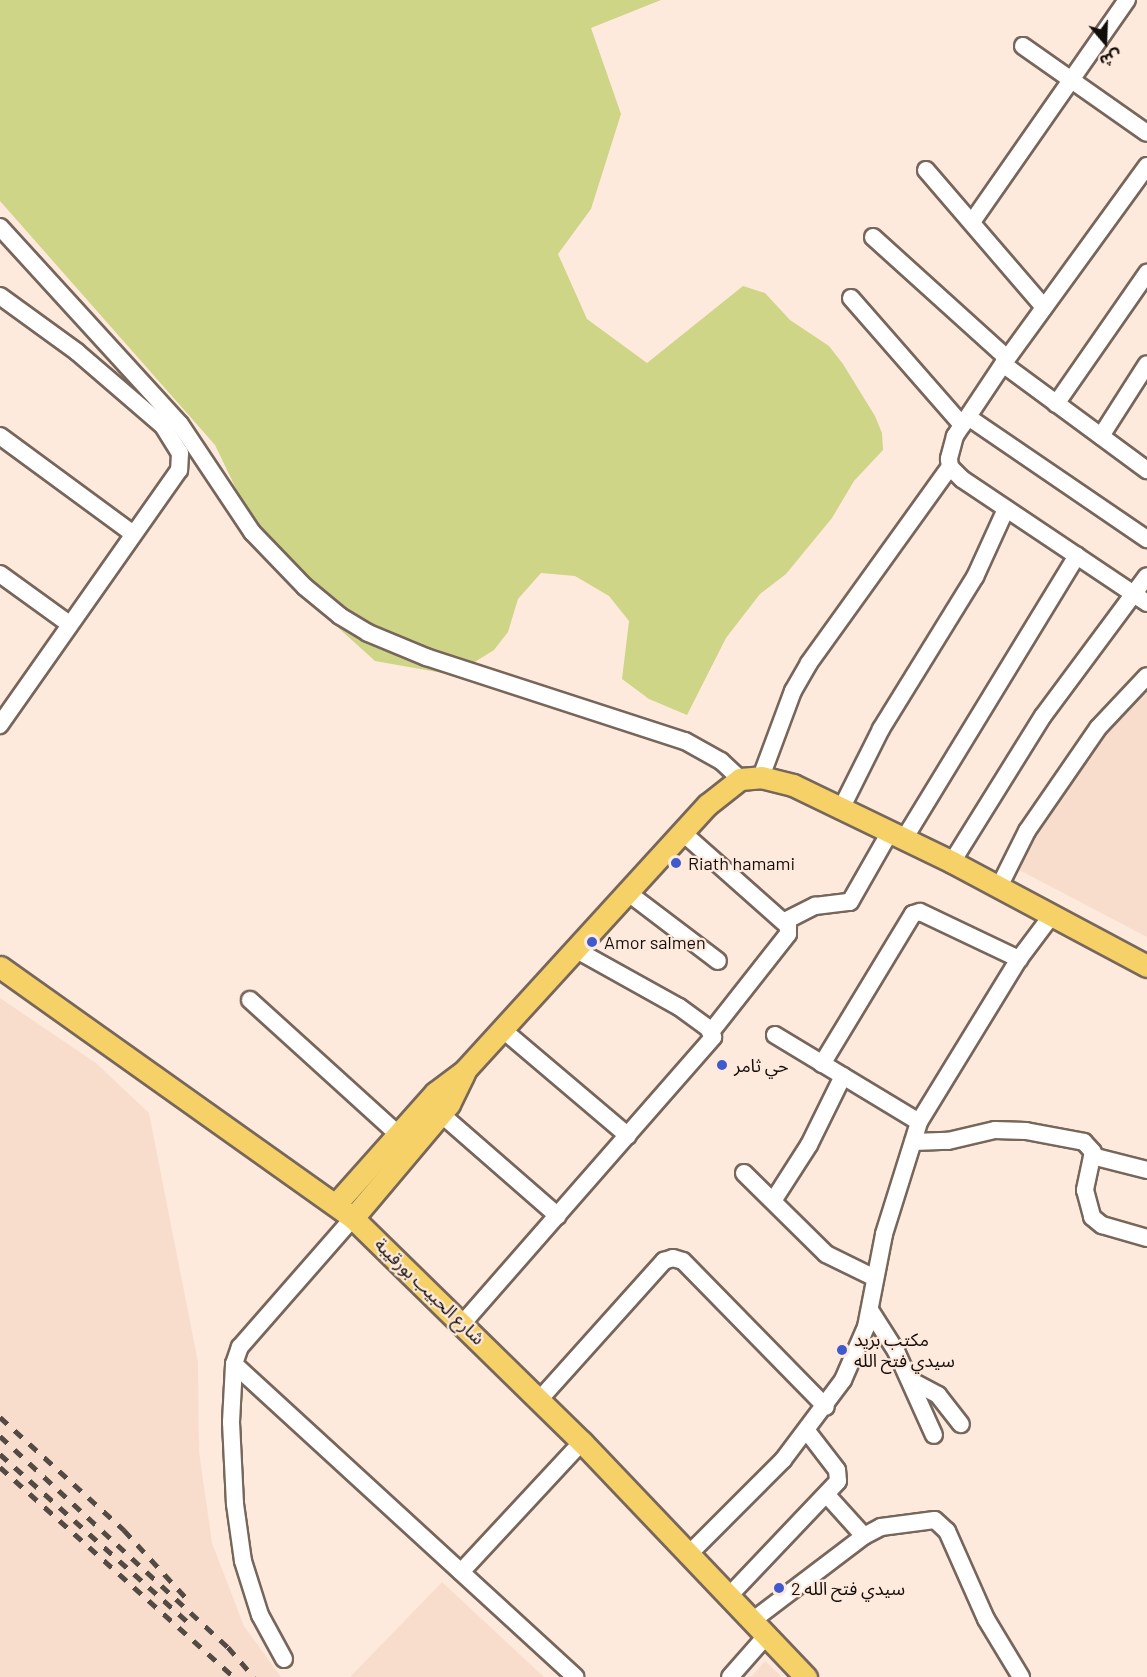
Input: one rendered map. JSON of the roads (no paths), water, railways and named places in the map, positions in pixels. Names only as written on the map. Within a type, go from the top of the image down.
[{"type":"main road","points":[[336,1204],[435,1093],[465,1070],[706,805],[751,778],[793,785],[952,862],[1147,966]]},
{"type":"main road","name":"شارع الحبيب بورقيبة","points":[[0,967],[336,1204],[352,1218],[540,1399],[690,1553],[806,1677]]},
{"type":"main road","points":[[352,1218],[441,1114],[465,1070]]},
{"type":"street","points":[[972,222],[1127,0]]},
{"type":"street","points":[[1023,46],[1147,133]]},
{"type":"street","points":[[0,227],[169,411],[252,532],[305,587],[340,616],[368,633],[426,657],[658,730],[703,749],[751,778],[809,663],[950,467],[950,450],[965,421],[1005,361],[1147,166]]},
{"type":"street","points":[[926,170],[1044,307]]},
{"type":"street","points":[[873,237],[1005,361],[1056,404],[1147,469]]},
{"type":"street","points":[[1056,404],[1147,273]]},
{"type":"street","points":[[0,296],[77,352],[175,440],[180,453],[179,470],[132,533],[0,725]]},
{"type":"street","points":[[851,298],[965,421],[1147,539]]},
{"type":"street","points":[[1101,436],[1147,364]]},
{"type":"street","points":[[0,436],[132,533]]},
{"type":"street","points":[[950,467],[1006,509],[1141,598]]},
{"type":"street","points":[[841,809],[881,729],[975,578],[1006,509]]},
{"type":"street","points":[[785,921],[815,906],[850,902],[897,836],[1077,556]]},
{"type":"street","points":[[0,574],[69,624]]},
{"type":"street","points":[[952,862],[1042,716],[1141,598],[1147,576]]},
{"type":"street","points":[[999,887],[1028,831],[1098,728],[1147,676]]},
{"type":"street","points":[[463,1323],[711,1043],[711,1032],[788,934],[785,921],[682,832]]},
{"type":"street","points":[[627,892],[718,961]]},
{"type":"street","points":[[822,1064],[913,914],[920,912],[1019,959]]},
{"type":"street","points":[[690,1553],[807,1431],[826,1407],[862,1338],[870,1310],[873,1277],[919,1122],[1019,959],[1052,915]]},
{"type":"street","points":[[575,949],[679,1006],[711,1032]]},
{"type":"street","points":[[250,1000],[398,1134]]},
{"type":"street","points":[[502,1029],[628,1136]]},
{"type":"street","points":[[775,1035],[919,1122]]},
{"type":"street","points":[[773,1201],[808,1145],[843,1076]]},
{"type":"street","points":[[441,1114],[558,1216]]},
{"type":"street","points":[[913,1142],[935,1143],[996,1130],[1026,1131],[1084,1142],[1091,1148],[1092,1156],[1085,1190],[1092,1217],[1102,1226],[1147,1238]]},
{"type":"street","points":[[1092,1156],[1147,1170]]},
{"type":"street","points":[[744,1173],[826,1254],[873,1277]]},
{"type":"street","points":[[284,1659],[260,1615],[243,1561],[234,1492],[234,1364],[240,1347],[352,1218]]},
{"type":"street","points":[[540,1399],[664,1261],[673,1258],[682,1261],[826,1407]]},
{"type":"street","points":[[870,1310],[910,1380],[934,1435]]},
{"type":"street","points":[[234,1364],[575,1677]]},
{"type":"street","points":[[910,1380],[938,1395],[961,1424]]},
{"type":"street","points":[[729,1596],[838,1481],[837,1470],[807,1431]]},
{"type":"street","points":[[462,1572],[582,1442]]},
{"type":"street","points":[[826,1495],[864,1536]]},
{"type":"street","points":[[729,1677],[759,1629],[864,1536],[902,1522],[935,1520],[942,1524],[986,1619],[1021,1677]]},
{"type":"railway","points":[[0,1417],[124,1530],[189,1601]]},
{"type":"railway","points":[[0,1436],[228,1647],[254,1677]]},
{"type":"railway","points":[[0,1454],[188,1622]]},
{"type":"railway","points":[[0,1467],[234,1677]]},
{"type":"place","name":"Riath hamami","points":[[676,863]]},
{"type":"place","name":"Amor salmen","points":[[592,942]]},
{"type":"place","name":"حي ثامر","points":[[722,1065]]},
{"type":"place","name":"مكتب بريد سيدي فتح الله","points":[[842,1350]]},
{"type":"place","name":"2 سيدي فتح الله","points":[[779,1588]]}]
